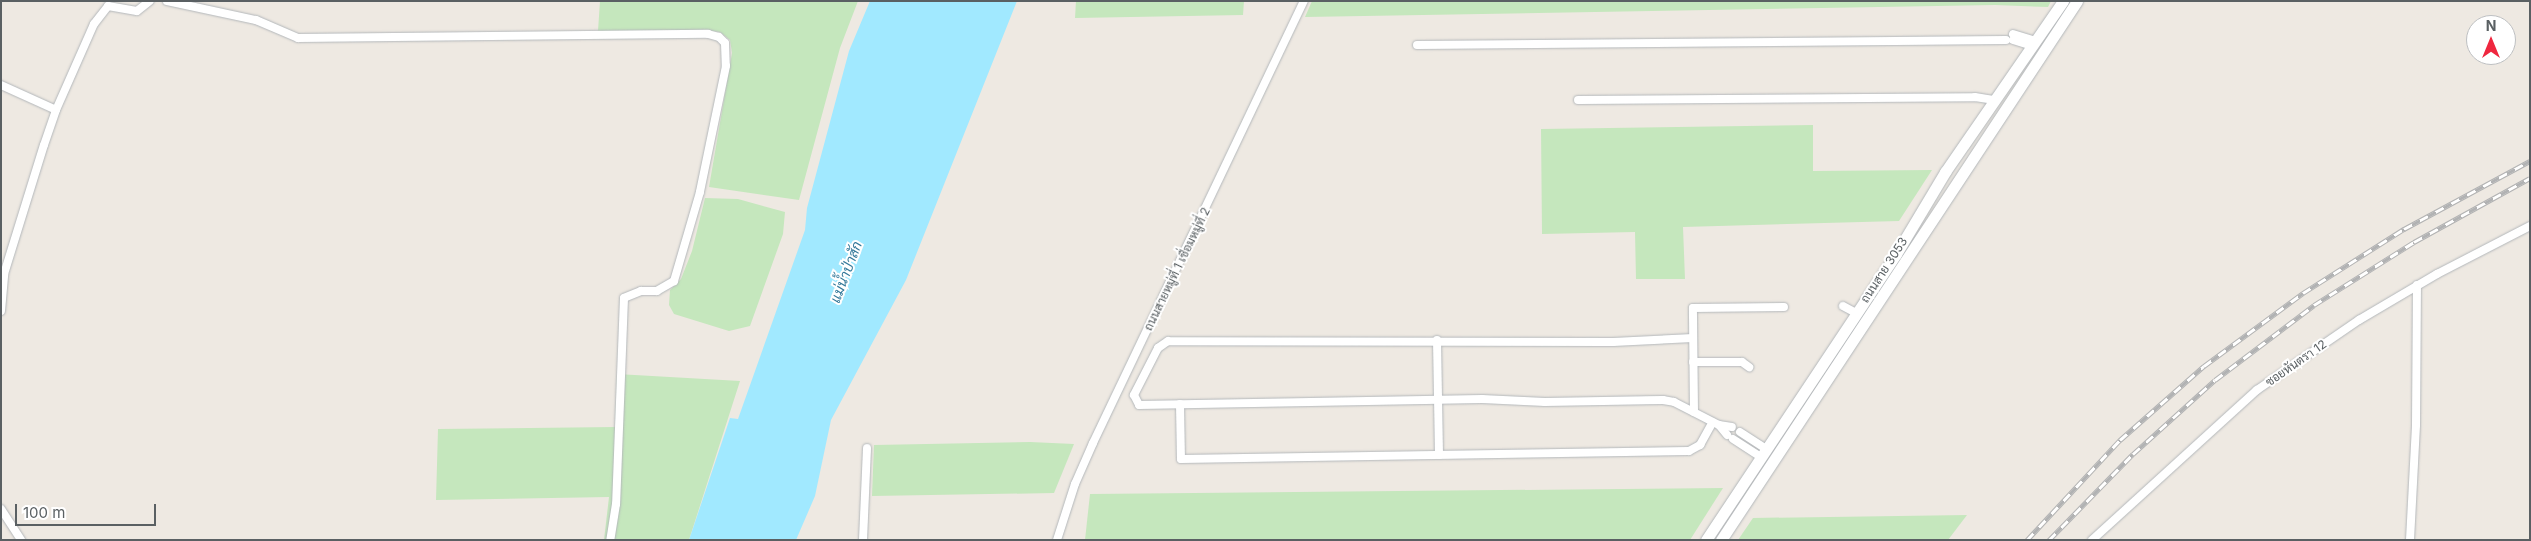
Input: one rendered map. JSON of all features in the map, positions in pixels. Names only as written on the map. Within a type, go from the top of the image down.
[{"type":"main road","name":"ถนนสาย 3053","points":[[1706,540],[1923,208],[2063,1]]},
{"type":"main road","name":"ถนนสาย 3053","points":[[1722,540],[2077,1]]},
{"type":"main road","points":[[1923,208],[1937,216]]},
{"type":"street","points":[[1,311],[4,274],[56,110],[102,11],[113,5],[137,11],[150,1]]},
{"type":"street","points":[[167,1],[256,20],[298,38],[708,34],[718,37],[725,43],[726,66],[700,192],[674,281],[657,291],[641,291],[624,298],[616,504],[610,540]]},
{"type":"street","name":"ถนนสายหมู่ที่ 1 เชื่อมหมู่ที่ 2","points":[[1058,540],[1075,484],[1093,443],[1304,1]]},
{"type":"street","points":[[1417,45],[2010,37],[2035,43]]},
{"type":"street","points":[[1,85],[56,110]]},
{"type":"street","points":[[1578,100],[1975,97],[1995,100]]},
{"type":"street","name":"ซอยหันตรา 12","points":[[2092,540],[2257,390],[2359,320],[2417,285],[2530,226]]},
{"type":"street","points":[[2410,540],[2416,425],[2417,285]]},
{"type":"street","points":[[1843,306],[1856,313]]},
{"type":"street","points":[[1694,412],[1693,308],[1784,307]]},
{"type":"street","points":[[1693,338],[1613,342],[1437,340],[1168,341],[1158,348],[1134,396],[1135,402],[1140,405],[1438,399],[1663,400],[1674,402],[1716,423],[1732,427]]},
{"type":"street","points":[[1437,340],[1439,455]]},
{"type":"street","points":[[1694,362],[1742,362],[1749,367]]},
{"type":"street","points":[[1180,404],[1181,459],[1689,451],[1700,445],[1716,423]]},
{"type":"street","points":[[1716,423],[1730,437],[1763,453]]},
{"type":"street","points":[[1740,432],[1763,453]]},
{"type":"street","points":[[863,540],[867,448]]},
{"type":"street","points":[[1,509],[21,540]]},
{"type":"green space","points":[[600,1],[858,1],[840,48],[799,200],[709,187],[732,53],[730,40],[720,32],[707,30],[598,31]]},
{"type":"green space","points":[[1076,1],[1244,1],[1243,15],[1075,18]]},
{"type":"green space","points":[[1312,1],[2051,1],[2048,7],[1995,5],[1305,17]]},
{"type":"green space","points":[[1813,125],[1813,171],[1932,170],[1899,221],[1683,227],[1685,279],[1636,279],[1635,232],[1542,234],[1541,129]]},
{"type":"green space","points":[[705,198],[738,199],[785,212],[783,234],[750,326],[729,331],[674,314],[669,305],[670,290],[681,279],[692,251]]},
{"type":"green space","points":[[617,374],[740,381],[689,540],[604,540],[609,497],[436,500],[438,429],[615,427]]},
{"type":"green space","points":[[1030,442],[1074,444],[1054,493],[872,496],[874,445]]},
{"type":"green space","points":[[1723,488],[1690,540],[1085,540],[1090,494]]},
{"type":"green space","points":[[1967,515],[1948,540],[1738,540],[1753,518]]},
{"type":"water","name":"แม่น้ำป่าสัก","points":[[870,1],[1017,1],[906,280],[831,420],[815,496],[796,540],[689,540],[730,418],[738,419],[805,230],[807,208],[849,51]]},
{"type":"railway","points":[[2027,540],[2120,440],[2204,366],[2303,293],[2404,229],[2530,161]]},
{"type":"railway","points":[[2049,540],[2133,454],[2215,380],[2314,305],[2414,242],[2530,178]]}]
